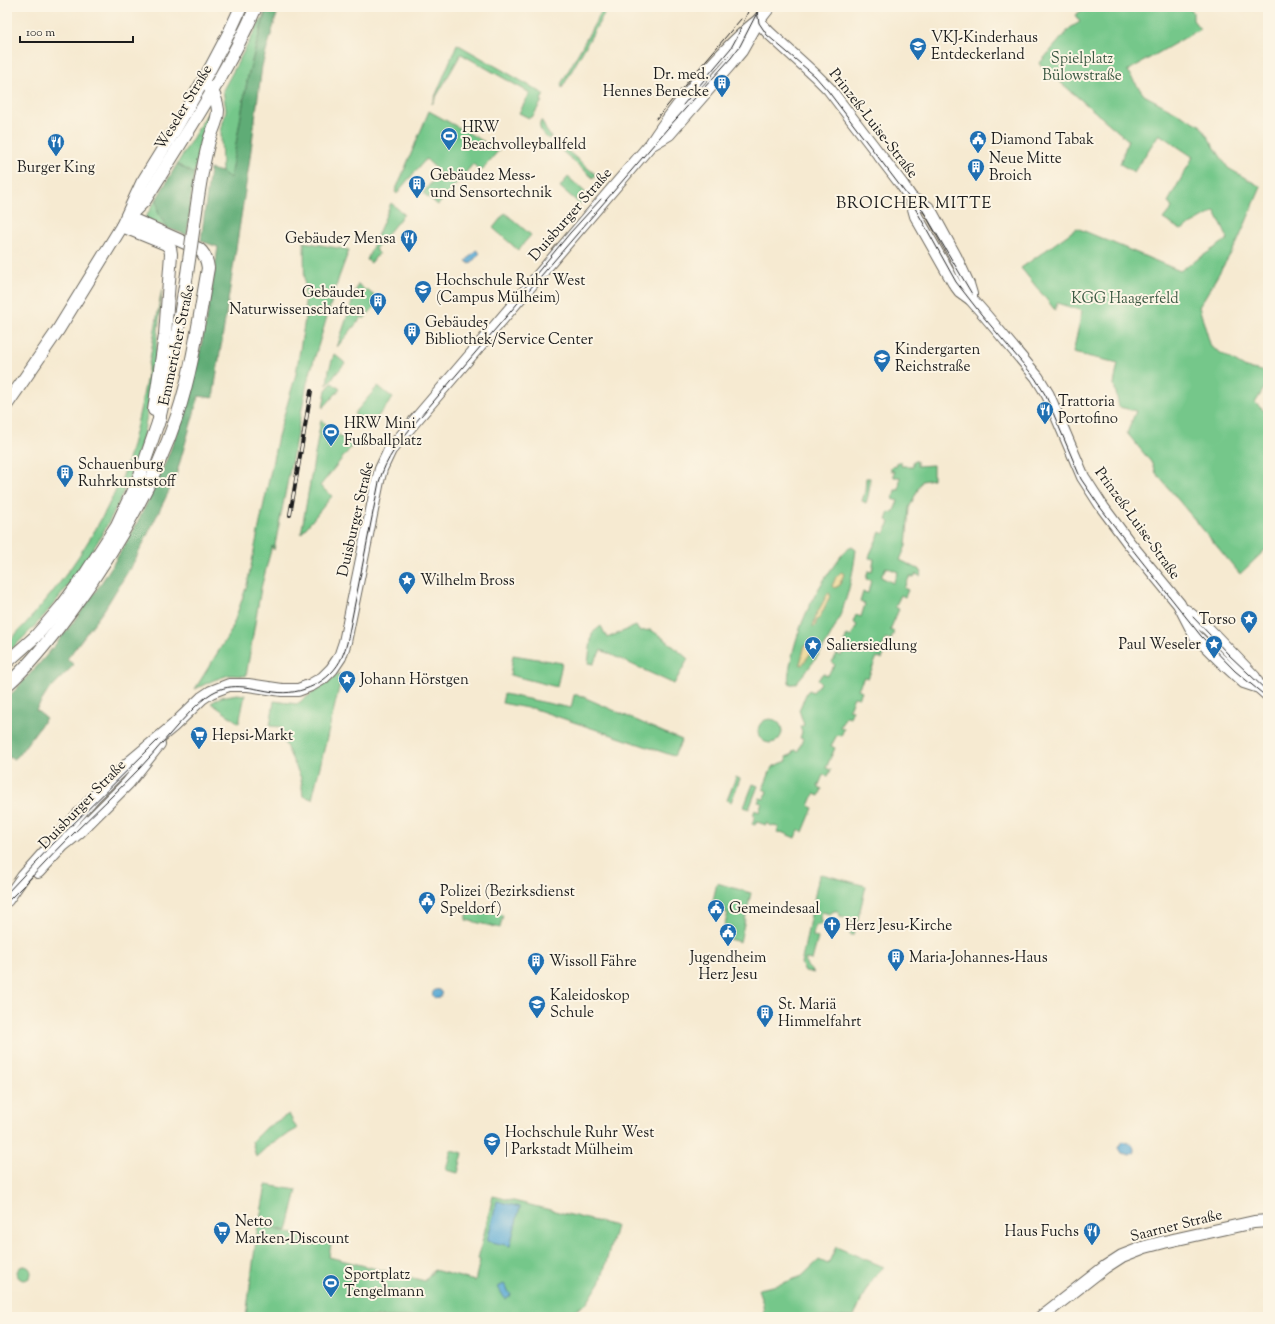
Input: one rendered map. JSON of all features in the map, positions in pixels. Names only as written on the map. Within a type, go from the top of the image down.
[{"type":"main road","name":"Weseler Straße","points":[[7,404],[58,330],[125,221],[142,183],[211,67],[241,7]]},
{"type":"main road","name":"Weseler Straße","points":[[125,221],[146,200],[240,43],[256,7]]},
{"type":"main road","name":"Duisburger Straße","points":[[7,898],[26,885],[63,845],[79,832],[128,783],[173,726],[202,698],[229,684],[240,684],[276,690],[298,690],[323,678],[332,668],[340,657],[345,642],[378,481],[381,469],[390,450],[651,144],[669,134],[731,63],[741,50],[758,21],[769,7]]},
{"type":"main road","name":"Prinzeß-Luise-Straße","points":[[758,21],[830,89],[911,198],[916,216],[947,272],[960,291],[985,315],[1037,377],[1048,395],[1083,477],[1129,543],[1179,604],[1208,629],[1254,677],[1263,691]]},
{"type":"main road","name":"Emmericher Straße","points":[[130,521],[150,460],[172,364],[204,162],[208,143],[217,118],[218,110],[216,102],[208,82],[213,74],[211,67]]},
{"type":"main road","name":"Emmericher Straße","points":[[125,221],[166,244],[170,248],[171,254],[165,335],[149,445]]},
{"type":"main road","name":"Emmericher Straße","points":[[7,685],[19,674],[49,640],[93,581],[130,521],[161,458],[177,416],[188,375],[208,268],[206,257],[198,249],[125,221]]},
{"type":"main road","name":"Emmericher Straße","points":[[7,662],[35,637],[61,607],[84,576],[117,525],[140,475],[149,445],[160,417]]},
{"type":"main road","name":"Saarner Straße","points":[[1041,1317],[1105,1267],[1122,1256],[1145,1247],[1164,1242],[1254,1222],[1268,1221]]},
{"type":"green space","points":[[267,7],[279,7],[262,66],[249,165],[213,398],[199,396],[175,479],[135,560],[104,610],[67,659],[74,665],[48,691],[36,710],[46,718],[17,757],[14,759],[7,757],[7,697],[18,687],[54,646],[102,582],[120,553],[151,494],[177,432],[202,344],[218,247],[201,241],[210,169],[222,172],[230,178],[248,76]]},
{"type":"green space","points":[[604,7],[608,7],[562,88],[561,84]]},
{"type":"green space","points":[[1087,7],[1187,7],[1193,12],[1193,20],[1200,29],[1127,71],[1144,95],[1200,125],[1228,168],[1261,187],[1237,243],[1199,307],[1211,347],[1246,368],[1268,372],[1268,382],[1255,403],[1268,414],[1268,553],[1265,550],[1240,574],[1160,478],[1151,462],[1127,433],[1136,411],[1119,407],[1114,384],[1118,363],[1073,353],[1082,311],[1057,303],[1055,310],[1021,268],[1077,228],[1180,271],[1228,239],[1215,211],[1181,230],[1163,219],[1172,208],[1168,202],[1193,157],[1159,134],[1134,172],[1120,164],[1128,140],[1039,64],[1070,28],[1080,22],[1075,15]]},
{"type":"green space","points":[[265,12],[248,76],[230,179],[222,172],[221,131],[226,110],[223,90]]},
{"type":"green space","points":[[457,44],[544,94],[541,100],[542,101],[533,116],[529,118],[519,113],[530,93],[461,54],[432,104]]},
{"type":"green space","points":[[429,111],[499,150],[481,171],[473,164],[438,205],[423,193],[440,172],[426,159],[397,194],[395,192]]},
{"type":"green space","points":[[207,114],[210,120],[202,141],[194,174],[177,164]]},
{"type":"green space","points":[[541,121],[551,137],[548,139],[540,128]]},
{"type":"green space","points":[[556,141],[596,175],[593,178],[554,144]]},
{"type":"green space","points":[[177,164],[194,174],[187,235],[167,228],[158,212],[157,198]]},
{"type":"green space","points":[[568,177],[585,192],[585,198],[580,204],[560,187]]},
{"type":"green space","points":[[157,198],[158,212],[167,228],[145,218]]},
{"type":"green space","points":[[391,203],[404,214],[375,249],[379,253],[371,263],[367,260]]},
{"type":"green space","points":[[505,213],[531,235],[518,250],[493,228]]},
{"type":"green space","points":[[304,242],[349,250],[339,277],[307,383],[274,550],[272,546],[261,588],[246,676],[229,675],[195,689],[231,631],[247,585],[278,436],[296,374],[305,319]]},
{"type":"green space","points":[[358,284],[380,300],[364,319],[362,317],[337,347]]},
{"type":"green space","points":[[162,289],[150,399],[142,441],[131,473],[119,501],[88,558],[50,609],[7,653],[7,643],[52,593],[91,538],[125,470],[142,403]]},
{"type":"green space","points":[[334,354],[345,363],[327,385],[329,370]]},
{"type":"green space","points":[[332,383],[340,389],[323,408],[326,390]]},
{"type":"green space","points":[[378,386],[393,398],[369,427],[354,414]]},
{"type":"green space","points":[[321,420],[352,446],[320,486],[332,496],[301,534]]},
{"type":"green space","points":[[913,461],[917,461],[917,466],[933,465],[933,479],[922,481],[909,508],[906,546],[900,560],[922,571],[920,576],[916,574],[914,577],[910,576],[904,588],[908,590],[905,597],[901,595],[895,607],[899,609],[890,630],[894,632],[891,640],[886,638],[881,650],[885,652],[882,659],[877,657],[868,678],[864,677],[858,689],[862,691],[859,698],[854,697],[849,709],[853,710],[850,717],[846,716],[840,727],[844,729],[841,736],[837,735],[831,746],[835,748],[826,768],[831,770],[828,776],[823,775],[818,787],[822,789],[819,796],[814,794],[809,806],[813,808],[803,832],[798,830],[795,838],[781,832],[777,832],[779,827],[773,825],[772,826],[766,823],[766,825],[757,822],[755,825],[752,824],[755,816],[753,815],[755,810],[759,812],[762,803],[758,802],[760,798],[764,799],[767,791],[763,789],[772,767],[787,761],[786,757],[791,755],[794,750],[798,751],[803,739],[800,738],[802,732],[800,727],[804,725],[799,710],[807,692],[809,690],[813,692],[821,683],[818,680],[823,673],[827,676],[835,665],[832,662],[837,654],[841,656],[847,644],[844,642],[847,635],[851,637],[857,625],[853,622],[856,615],[861,617],[865,604],[860,602],[863,592],[868,593],[871,580],[866,579],[868,571],[872,572],[874,559],[869,558],[870,554],[880,532],[884,534],[890,522],[886,520],[889,512],[893,513],[898,501],[893,499],[895,490],[899,490],[900,477],[894,477],[894,471],[891,471],[891,467],[897,466],[897,462],[901,462],[901,466],[913,466]],"holes":[[[886,567],[898,572],[893,583],[881,577]]]},
{"type":"green space","points":[[866,478],[870,478],[866,503],[862,501],[865,491]]},
{"type":"green space","points":[[852,547],[856,550],[853,570],[844,606],[837,622],[820,653],[795,684],[790,684],[788,675],[793,652],[806,612],[819,588],[842,554]]},
{"type":"green space","points":[[601,626],[607,638],[636,626],[639,631],[651,630],[666,640],[688,659],[674,684],[601,650],[593,664],[588,663],[592,633]]},
{"type":"green space","points":[[513,655],[562,663],[557,687],[510,675]]},
{"type":"green space","points":[[339,673],[340,684],[312,799],[303,796],[301,778],[283,739],[281,727],[270,726],[274,701],[297,704]]},
{"type":"green space","points":[[237,694],[245,695],[239,723],[211,703],[221,697]]},
{"type":"green space","points":[[504,694],[571,708],[574,695],[579,695],[682,740],[674,756],[532,708],[502,703]]},
{"type":"green space","points":[[770,719],[778,723],[782,731],[778,739],[770,743],[762,739],[758,731],[762,723]]},
{"type":"green space","points":[[736,777],[740,779],[731,802],[727,800]]},
{"type":"green space","points":[[753,784],[758,786],[749,809],[744,807]]},
{"type":"green space","points":[[822,874],[866,886],[854,935],[850,935],[853,919],[840,916],[838,911],[834,911],[830,914],[822,912],[820,919],[822,921],[820,925],[815,925],[813,936],[818,938],[812,960],[805,959],[807,966],[814,973],[805,971],[801,964],[819,875]]},
{"type":"green space","points":[[717,883],[751,893],[740,942],[721,937],[728,913],[724,912],[725,909],[715,907],[714,910],[711,909]]},
{"type":"green space","points":[[469,906],[503,915],[500,928],[466,920]]},
{"type":"green space","points":[[289,1114],[297,1129],[270,1144],[256,1157],[252,1141],[264,1129]]},
{"type":"green space","points":[[451,1150],[463,1153],[458,1173],[446,1170]]},
{"type":"green space","points":[[266,1185],[297,1190],[287,1231],[259,1224]]},
{"type":"green space","points":[[493,1196],[616,1226],[601,1281],[587,1303],[565,1317],[246,1317],[258,1225],[331,1243],[329,1257],[425,1281],[434,1270],[475,1281],[480,1260],[478,1259]]},
{"type":"green space","points":[[836,1247],[884,1267],[874,1277],[854,1317],[764,1317],[763,1304],[758,1289],[778,1285],[802,1276],[819,1260],[828,1264]]},
{"type":"green space","points":[[21,1266],[27,1266],[31,1270],[31,1276],[27,1280],[21,1280],[17,1276],[17,1270]]},
{"type":"sand","points":[[841,572],[844,574],[839,586],[834,588],[832,586],[836,577]]},
{"type":"sand","points":[[828,593],[830,596],[819,619],[813,627],[816,615]]},
{"type":"sand","points":[[805,645],[813,648],[813,650],[802,665],[800,664]]},
{"type":"water","points":[[476,250],[480,253],[470,264],[466,261]]},
{"type":"water","points":[[437,989],[442,994],[437,999],[432,994]]},
{"type":"water","points":[[1123,1141],[1133,1145],[1135,1152],[1130,1155],[1122,1153],[1119,1148]]},
{"type":"water","points":[[497,1201],[520,1207],[510,1246],[487,1241]]},
{"type":"water","points":[[504,1284],[511,1295],[505,1299],[498,1287]]},
{"type":"tram line","points":[[683,105],[731,48],[750,7]]},
{"type":"tram line","points":[[7,902],[139,769],[192,710],[209,695],[220,689],[228,687],[243,687],[284,693],[294,692],[314,685],[331,674],[342,657],[347,645],[379,482],[385,465],[394,450],[415,423],[667,129],[731,58],[740,46],[760,7]]},
{"type":"tram line","points":[[757,11],[759,23],[767,35],[815,76],[910,199],[956,282],[1035,378],[1046,396],[1081,479],[1100,507],[1201,636],[1235,671],[1268,698]]},
{"type":"tram line","points":[[656,119],[741,19]]},
{"type":"tram line","points":[[513,302],[570,233],[601,199]]},
{"type":"tram line","points":[[919,204],[972,294]]},
{"type":"tram line","points":[[1193,617],[1228,654],[1268,692]]},
{"type":"tram line","points":[[7,893],[52,845],[159,739]]},
{"type":"railway","points":[[290,515],[311,391]]},
{"type":"place","name":"VKJ-Kinderhaus Entdeckerland","points":[[918,61]]},
{"type":"place","name":"Dr. med. Hennes Benecke","points":[[722,98]]},
{"type":"place","name":"HRW Beachvolleyballfeld","points":[[449,151]]},
{"type":"place","name":"Diamond Tabak","points":[[978,154]]},
{"type":"place","name":"Burger King","points":[[56,157]]},
{"type":"place","name":"Neue Mitte Broich","points":[[976,182]]},
{"type":"place","name":"Gebäude2 Mess- und Sensortechnik","points":[[417,199]]},
{"type":"place","name":"Gebäude7 Mensa","points":[[409,253]]},
{"type":"place","name":"Hochschule Ruhr West (Campus Mülheim)","points":[[423,304]]},
{"type":"place","name":"Gebäude1 Naturwissenschaften","points":[[378,316]]},
{"type":"place","name":"Gebäude5 Bibliothek/Service Center","points":[[412,346]]},
{"type":"place","name":"Kindergarten Reichstraße","points":[[882,373]]},
{"type":"place","name":"Trattoria Portofino","points":[[1045,425]]},
{"type":"place","name":"HRW Mini Fußballplatz","points":[[331,447]]},
{"type":"place","name":"Schauenburg Ruhrkunststoff","points":[[65,488]]},
{"type":"place","name":"Wilhelm Bross","points":[[407,595]]},
{"type":"place","name":"Torso","points":[[1249,634]]},
{"type":"place","name":"Paul Weseler","points":[[1214,659]]},
{"type":"place","name":"Saliersiedlung","points":[[813,660]]},
{"type":"place","name":"Johann Hörstgen","points":[[347,694]]},
{"type":"place","name":"Hepsi-Markt","points":[[199,750]]},
{"type":"place","name":"Polizei (Bezirksdienst Speldorf)","points":[[427,915]]},
{"type":"place","name":"Gemeindesaal","points":[[716,923]]},
{"type":"place","name":"Herz Jesu-Kirche","points":[[832,940]]},
{"type":"place","name":"Jugendheim Herz Jesu","points":[[728,947]]},
{"type":"place","name":"Maria-Johannes-Haus","points":[[896,972]]},
{"type":"place","name":"Wissoll Fähre","points":[[536,976]]},
{"type":"place","name":"Kaleidoskop Schule","points":[[537,1019]]},
{"type":"place","name":"St. Mariä Himmelfahrt","points":[[765,1028]]},
{"type":"place","name":"Hochschule Ruhr West | Parkstadt Mülheim","points":[[492,1156]]},
{"type":"place","name":"Netto Marken-Discount","points":[[222,1245]]},
{"type":"place","name":"Haus Fuchs","points":[[1092,1246]]},
{"type":"place","name":"Sportplatz Tengelmann","points":[[331,1298]]},
{"type":"district","name":"BROICHER MITTE","points":[[914,202]]},
{"type":"park label","name":"Spielplatz Bülowstraße","points":[[1082,66]]},
{"type":"park label","name":"KGG Haagerfeld","points":[[1125,298]]}]
